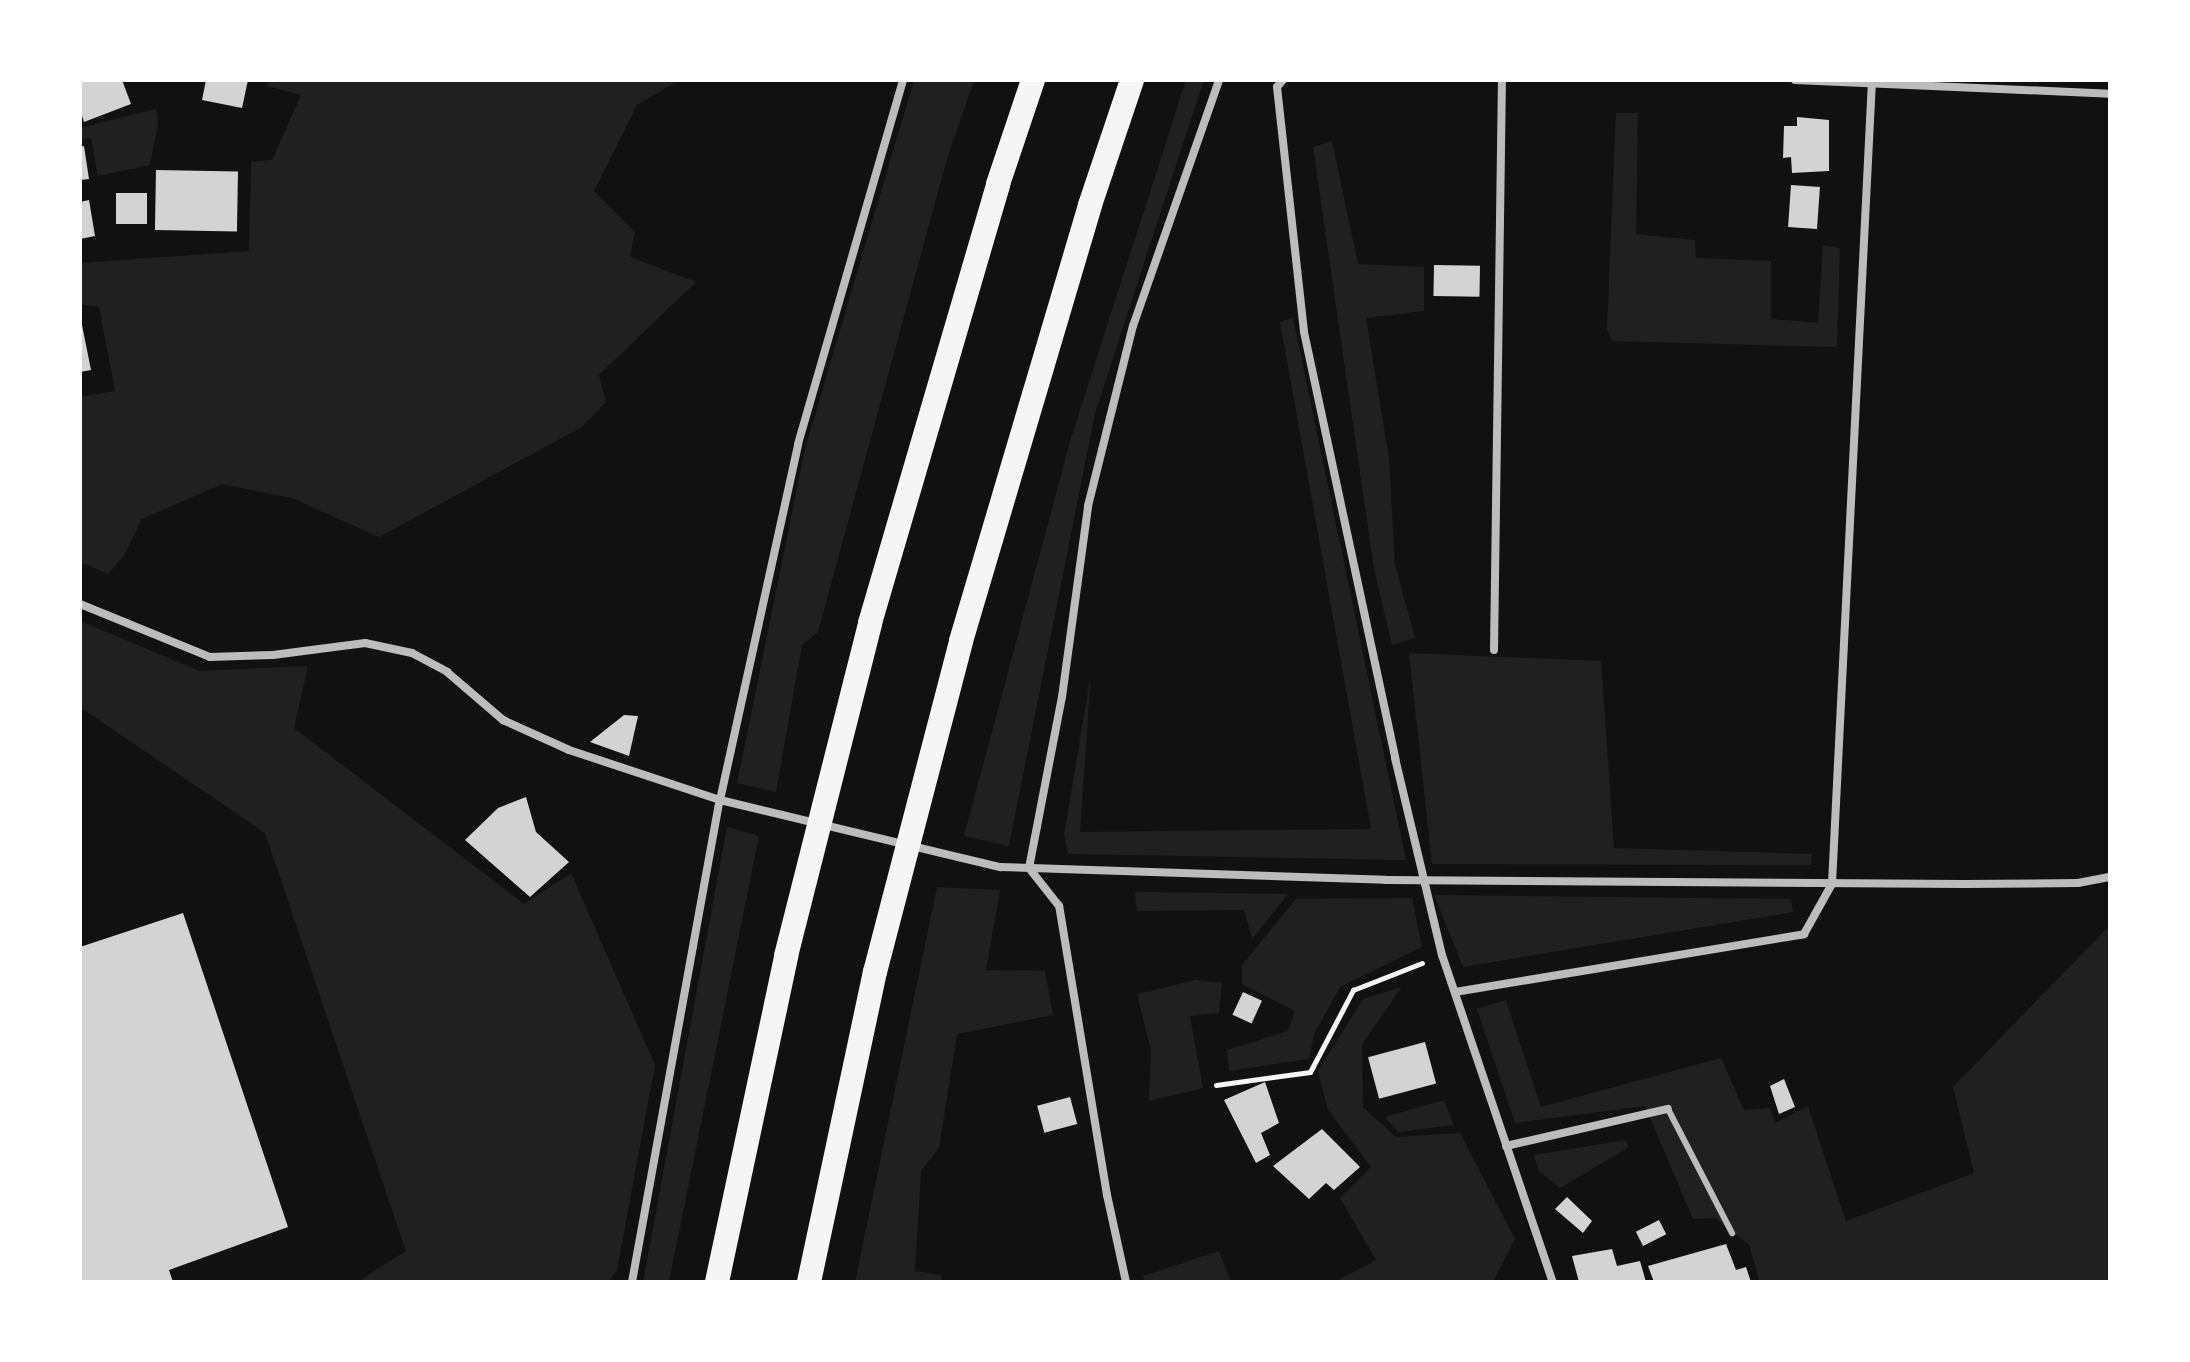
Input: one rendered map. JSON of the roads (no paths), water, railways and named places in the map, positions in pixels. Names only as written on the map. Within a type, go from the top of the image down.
[{"type":"highway","points":[[717,1282],[786,956],[870,623],[998,184],[1033,80]]},
{"type":"highway","points":[[809,1282],[875,972],[961,641],[1090,205],[1132,80]]},
{"type":"street","points":[[632,1282],[720,800],[798,444],[903,80]]},
{"type":"street","points":[[1126,1282],[1107,1195],[1059,906],[1029,868],[1062,697],[1088,506],[1133,326],[1219,80]]},
{"type":"street","points":[[1283,80],[1277,87],[1304,332],[1442,955],[1553,1282]]},
{"type":"street","points":[[1494,650],[1502,80]]},
{"type":"street","points":[[1795,80],[2110,94]]},
{"type":"street","points":[[1455,992],[1804,934],[1832,884],[1872,82]]},
{"type":"street","points":[[80,604],[210,657],[273,655],[365,643],[412,653],[447,672],[503,720],[569,750],[720,800],[1000,867],[1456,881],[2078,883],[2110,877]]},
{"type":"street","points":[[1506,1146],[1668,1109]]},
{"type":"lane","points":[[1668,1109],[1732,1233]]}]
